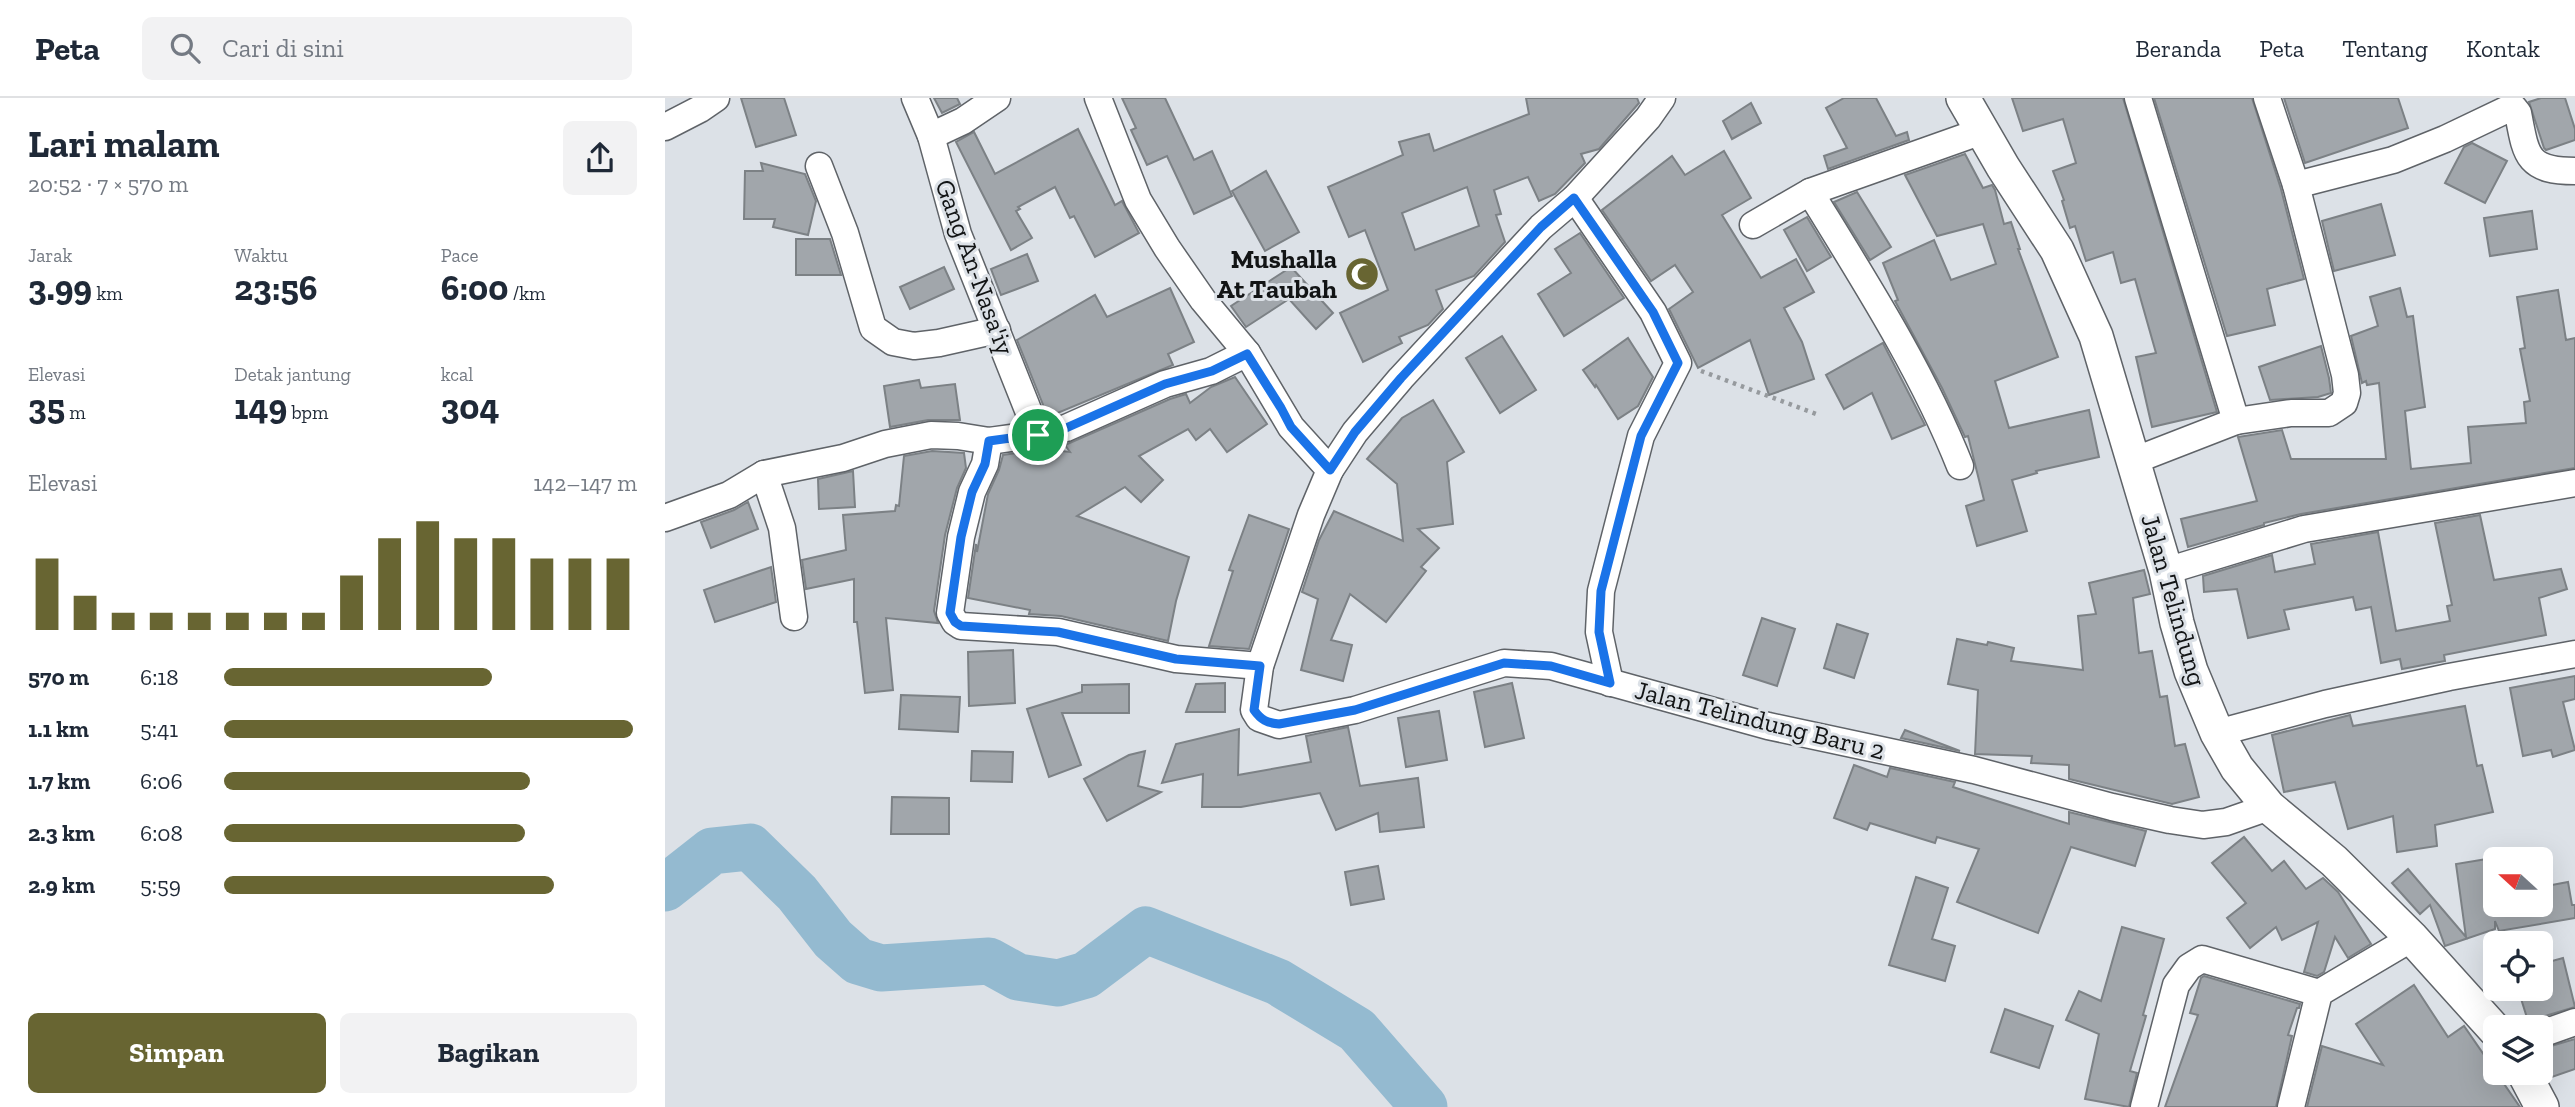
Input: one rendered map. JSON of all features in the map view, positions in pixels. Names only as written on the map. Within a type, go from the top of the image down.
[{"type":"main road","name":"Jalan Telindung","points":[[1963,98],[2057,250],[2096,336],[2166,571],[2191,671],[2217,733],[2237,768],[2269,807],[2334,861],[2412,938],[2483,1017]]},
{"type":"main road","points":[[2530,1085],[2542,1107]]},
{"type":"street","points":[[665,127],[716,98]]},
{"type":"street","name":"Gang An-Nasa'iy","points":[[915,98],[931,136],[958,234],[1038,435]]},
{"type":"street","points":[[931,136],[963,121],[997,98]]},
{"type":"street","points":[[1098,98],[1138,200],[1203,300],[1247,354],[1291,427],[1330,470]]},
{"type":"street","name":"Jalan Telindung Baru 2","points":[[1662,98],[1648,118],[1574,198],[1541,227],[1401,378],[1355,432],[1330,470],[1311,515],[1260,666],[1254,710],[1259,718],[1268,723],[1279,724],[1355,710],[1504,663],[1551,666],[1768,726],[1975,770],[2170,820],[2203,825],[2226,822],[2269,807]]},
{"type":"street","points":[[2138,98],[2237,421]]},
{"type":"street","points":[[2133,461],[2237,421],[2291,413],[2329,413],[2344,403],[2347,393],[2345,375],[2296,185],[2267,98]]},
{"type":"street","points":[[2296,185],[2393,160],[2457,134],[2510,108],[2514,108],[2518,113],[2528,155],[2532,161],[2549,169],[2575,171]]},
{"type":"street","points":[[1753,225],[1810,192],[1982,131]]},
{"type":"street","points":[[819,166],[845,233],[873,328],[893,342],[914,346],[997,330]]},
{"type":"street","points":[[1810,192],[1898,341],[1945,430],[1960,466]]},
{"type":"street","points":[[1574,198],[1653,312],[1678,363],[1641,436],[1601,591],[1599,632],[1610,683]]},
{"type":"street","points":[[665,517],[729,495],[764,474],[843,458],[885,444],[931,435],[989,441],[1038,435],[1066,428],[1165,384],[1212,371],[1247,354]]},
{"type":"street","points":[[989,441],[985,464],[972,492],[961,537],[950,613],[955,622],[961,626],[1058,632],[1176,659],[1260,666]]},
{"type":"street","points":[[764,474],[782,528],[794,617]]},
{"type":"street","points":[[2166,571],[2304,529],[2575,483]]},
{"type":"street","points":[[2217,733],[2337,701],[2575,654]]},
{"type":"street","points":[[2291,1107],[2319,993],[2412,938]]},
{"type":"street","points":[[2144,1107],[2176,985],[2189,967],[2201,959],[2319,993]]},
{"type":"street","points":[[2553,1030],[2575,1022]]},
{"type":"path","points":[[1678,363],[1819,415]]},
{"type":"building","points":[[741,98],[784,98],[796,135],[756,147]]},
{"type":"building","points":[[934,98],[957,98],[960,104],[942,113]]},
{"type":"building","points":[[1122,98],[1165,98],[1194,160],[1212,151],[1232,196],[1194,214],[1167,156],[1147,165],[1131,130],[1136,128]]},
{"type":"building","points":[[1526,98],[1637,98],[1639,103],[1599,149],[1581,154],[1585,163],[1555,194],[1539,201],[1528,177],[1494,190],[1501,214],[1496,215],[1505,242],[1474,276],[1436,290],[1443,309],[1428,325],[1399,337],[1402,343],[1363,362],[1340,313],[1388,290],[1365,230],[1349,237],[1328,187],[1403,155],[1399,142],[1429,134],[1434,151],[1529,114]],"holes":[[[1467,187],[1479,226],[1415,250],[1402,213]]]},
{"type":"building","points":[[1844,98],[1876,98],[1896,136],[1907,132],[1909,140],[1828,169],[1824,156],[1847,148],[1826,108]]},
{"type":"building","points":[[2012,98],[2123,98],[2217,412],[2152,427],[2136,357],[2156,353],[2135,279],[2121,283],[2113,252],[2086,261],[2075,226],[2070,228],[2062,201],[2064,200],[2053,171],[2076,163],[2063,119],[2023,131]]},
{"type":"building","points":[[2154,98],[2252,98],[2281,189],[2304,279],[2267,289],[2275,325],[2227,336]]},
{"type":"building","points":[[2284,98],[2398,98],[2408,128],[2305,163]]},
{"type":"building","points":[[2541,98],[2565,98],[2575,129],[2575,140],[2546,150],[2544,148],[2529,102]]},
{"type":"building","points":[[1751,103],[1761,123],[1732,139],[1723,121]]},
{"type":"building","points":[[1078,129],[1115,205],[1122,201],[1139,233],[1095,257],[1074,216],[1070,218],[1055,187],[1018,207],[1020,209],[1016,211],[1032,238],[1011,250],[956,142],[974,132],[995,174]]},
{"type":"building","points":[[2472,143],[2507,161],[2485,203],[2445,183],[2464,147]]},
{"type":"building","points":[[1724,151],[1751,198],[1722,215],[1761,278],[1796,259],[1814,292],[1784,308],[1802,342],[1814,379],[1769,395],[1750,340],[1698,368],[1669,309],[1693,292],[1675,265],[1651,281],[1602,210],[1672,156],[1685,175]]},
{"type":"building","points":[[1965,154],[1983,188],[1992,185],[1995,190],[2004,224],[2011,222],[2018,249],[2058,357],[1995,381],[2009,428],[2089,410],[2099,457],[2036,471],[2037,473],[2012,480],[2027,531],[1977,546],[1966,506],[1984,500],[1968,436],[1965,437],[1895,301],[1898,300],[1883,263],[1934,240],[1951,280],[1996,264],[1983,224],[1937,236],[1905,175]]},
{"type":"building","points":[[761,163],[805,174],[816,201],[808,235],[773,227],[775,219],[744,219],[745,171],[763,171]]},
{"type":"building","points":[[1266,171],[1299,232],[1265,251],[1232,191]]},
{"type":"building","points":[[1857,192],[1891,247],[1870,260],[1834,202]]},
{"type":"building","points":[[2381,204],[2395,255],[2334,271],[2322,221]]},
{"type":"building","points":[[2532,211],[2537,249],[2490,256],[2484,218]]},
{"type":"building","points":[[1807,217],[1831,257],[1807,271],[1784,230]]},
{"type":"building","points":[[1580,233],[1624,298],[1564,336],[1538,294],[1571,273],[1555,249]]},
{"type":"building","points":[[796,239],[830,239],[841,275],[796,275]]},
{"type":"building","points":[[1027,254],[1038,281],[1001,295],[991,269]]},
{"type":"building","points":[[944,267],[954,289],[910,309],[900,287]]},
{"type":"building","points":[[1291,267],[1333,313],[1316,329],[1289,299],[1246,327],[1231,306]]},
{"type":"building","points":[[1170,288],[1194,342],[1168,354],[1173,365],[1048,417],[1017,340],[1095,295],[1107,317]]},
{"type":"building","points":[[2400,288],[2407,317],[2413,316],[2425,407],[2405,411],[2411,469],[2471,463],[2468,427],[2526,423],[2524,402],[2530,401],[2520,349],[2525,348],[2517,297],[2558,290],[2566,340],[2575,338],[2575,468],[2301,514],[2188,547],[2181,519],[2257,501],[2238,437],[2282,430],[2291,459],[2386,459],[2379,383],[2362,383],[2351,336],[2378,326],[2370,297]]},
{"type":"building","points":[[1502,336],[1536,390],[1500,413],[1466,358]]},
{"type":"building","points":[[1628,338],[1653,377],[1638,406],[1618,419],[1583,370]]},
{"type":"building","points":[[1883,343],[1925,425],[1892,439],[1872,393],[1844,409],[1826,375]]},
{"type":"building","points":[[2321,346],[2331,393],[2318,397],[2270,400],[2259,367]]},
{"type":"building","points":[[1235,377],[1267,424],[1227,452],[1210,429],[1196,440],[1188,429],[1139,456],[1163,480],[1141,502],[1125,487],[1077,516],[1189,557],[1168,641],[1061,616],[1029,614],[1030,610],[968,598],[976,544],[977,552],[988,494],[1003,455],[1044,449],[1070,452],[1065,445],[1170,399],[1186,394],[1190,403],[1211,387]]},
{"type":"building","points":[[919,380],[921,388],[955,384],[960,420],[928,420],[890,427],[884,386]]},
{"type":"building","points":[[1433,400],[1464,452],[1447,462],[1453,524],[1418,529],[1439,548],[1421,567],[1426,571],[1386,622],[1350,594],[1331,640],[1352,645],[1343,681],[1301,670],[1318,599],[1302,592],[1319,540],[1334,511],[1403,541],[1397,484],[1367,459],[1402,418]]},
{"type":"building","points":[[932,451],[964,453],[966,468],[957,488],[945,535],[934,611],[938,623],[886,618],[893,690],[865,693],[857,622],[854,622],[854,579],[806,589],[802,560],[846,550],[843,515],[895,511],[896,505],[899,506],[904,456]]},
{"type":"building","points":[[853,471],[855,507],[819,509],[818,479]]},
{"type":"building","points":[[748,502],[758,529],[711,548],[701,522]]},
{"type":"building","points":[[1249,515],[1289,529],[1249,649],[1209,646],[1233,571],[1229,570]]},
{"type":"building","points":[[2480,515],[2494,580],[2561,569],[2567,589],[2539,598],[2546,635],[2444,655],[2445,661],[2402,669],[2400,659],[2381,663],[2371,607],[2356,610],[2353,597],[2284,610],[2289,629],[2248,638],[2237,589],[2204,592],[2203,576],[2272,555],[2275,572],[2315,564],[2311,544],[2378,532],[2396,631],[2450,621],[2447,606],[2452,605],[2435,523]]},
{"type":"building","points":[[771,567],[776,602],[715,622],[704,590]]},
{"type":"building","points":[[2144,570],[2150,594],[2133,598],[2139,653],[2152,651],[2160,697],[2167,696],[2175,746],[2185,744],[2199,797],[2172,804],[2069,779],[2069,765],[2031,763],[2032,756],[1975,754],[1978,690],[1948,684],[1957,639],[2014,648],[2011,661],[2083,670],[2078,616],[2096,614],[2089,583]]},
{"type":"building","points":[[1762,618],[1795,629],[1777,686],[1743,675]]},
{"type":"building","points":[[1837,624],[1868,634],[1854,678],[1824,668]]},
{"type":"building","points":[[1013,650],[1015,703],[969,706],[968,652]]},
{"type":"building","points":[[2575,676],[2575,699],[2563,702],[2575,750],[2553,757],[2551,750],[2523,756],[2510,688]]},
{"type":"building","points":[[1225,683],[1225,712],[1186,712],[1196,684]]},
{"type":"building","points":[[1512,683],[1524,738],[1485,747],[1474,692]]},
{"type":"building","points":[[1129,684],[1129,713],[1062,713],[1081,765],[1049,777],[1027,709],[1082,692],[1082,685]]},
{"type":"building","points":[[901,695],[960,697],[958,732],[899,729]]},
{"type":"building","points":[[2465,706],[2477,766],[2482,765],[2493,812],[2435,825],[2437,846],[2397,852],[2393,816],[2348,829],[2335,782],[2284,792],[2272,735],[2350,715],[2353,726]]},
{"type":"building","points":[[1439,711],[1447,760],[1406,767],[1398,718]]},
{"type":"building","points":[[1348,727],[1360,786],[1418,778],[1424,827],[1380,832],[1378,813],[1336,830],[1320,793],[1241,807],[1202,807],[1203,774],[1162,783],[1176,744],[1239,729],[1238,775],[1311,762],[1306,736]]},
{"type":"building","points":[[1905,730],[1960,751],[1901,738]]},
{"type":"building","points":[[972,751],[1013,752],[1012,782],[971,781]]},
{"type":"building","points":[[1145,751],[1138,786],[1161,792],[1107,821],[1084,779],[1129,755]]},
{"type":"building","points":[[1854,765],[1887,777],[1890,768],[1955,782],[1953,787],[2069,824],[2069,812],[2146,831],[2135,866],[2071,847],[2038,933],[1957,902],[1979,849],[1937,837],[1935,843],[1870,823],[1867,830],[1834,818]]},
{"type":"building","points":[[892,797],[949,798],[949,834],[891,834]]},
{"type":"building","points":[[2244,837],[2272,871],[2284,861],[2306,889],[2323,878],[2338,892],[2371,944],[2348,958],[2335,937],[2324,972],[2317,976],[2304,972],[2318,922],[2282,940],[2276,927],[2250,948],[2227,918],[2246,903],[2212,863]]},
{"type":"building","points":[[2483,860],[2483,917],[2553,917],[2553,885],[2568,882],[2572,905],[2575,905],[2575,918],[2499,931],[2495,921],[2495,929],[2445,946],[2430,905],[2420,914],[2392,883],[2408,869],[2466,937],[2456,864]]},
{"type":"building","points":[[1378,866],[1384,899],[1351,905],[1345,872]]},
{"type":"building","points":[[1916,877],[1948,888],[1932,939],[1955,946],[1945,981],[1889,965]]},
{"type":"building","points":[[2122,927],[2164,939],[2130,1071],[2137,1073],[2129,1107],[2085,1099],[2099,1034],[2066,1020],[2079,991],[2101,1001]]},
{"type":"building","points":[[2563,958],[2575,1007],[2548,1015],[2526,1015],[2522,1001],[2553,1001],[2553,961]]},
{"type":"building","points":[[2204,976],[2300,1004],[2288,1035],[2292,1036],[2276,1107],[2165,1107],[2198,1015],[2190,1013]]},
{"type":"building","points":[[2414,985],[2448,1037],[2464,1026],[2483,1053],[2483,1085],[2505,1085],[2520,1107],[2307,1107],[2322,1046],[2383,1065],[2356,1024]]},
{"type":"building","points":[[2005,1009],[2053,1026],[2039,1068],[1991,1052]]},
{"type":"building","points":[[2575,1039],[2575,1069],[2553,1077],[2553,1045]]},
{"type":"waterway","points":[[665,888],[712,851],[750,847],[797,893],[833,939],[858,961],[881,968],[989,961],[1018,977],[1058,983],[1086,975],[1146,930],[1278,982],[1357,1030],[1424,1107]]},
{"type":"place","name":"Mushalla At Taubah","points":[[1362,274]]},
{"type":"route","points":[[1574,198],[1653,312],[1678,363],[1641,436],[1601,591],[1599,632],[1610,683],[1551,666],[1504,663],[1355,710],[1279,724],[1268,723],[1259,718],[1254,710],[1260,666],[1176,659],[1058,632],[961,626],[955,622],[950,613],[961,537],[972,492],[985,464],[989,441],[1038,435],[1066,428],[1165,384],[1212,371],[1247,354],[1291,427],[1330,470],[1355,432],[1459,313],[1510,263],[1541,227],[1574,198]]}]
